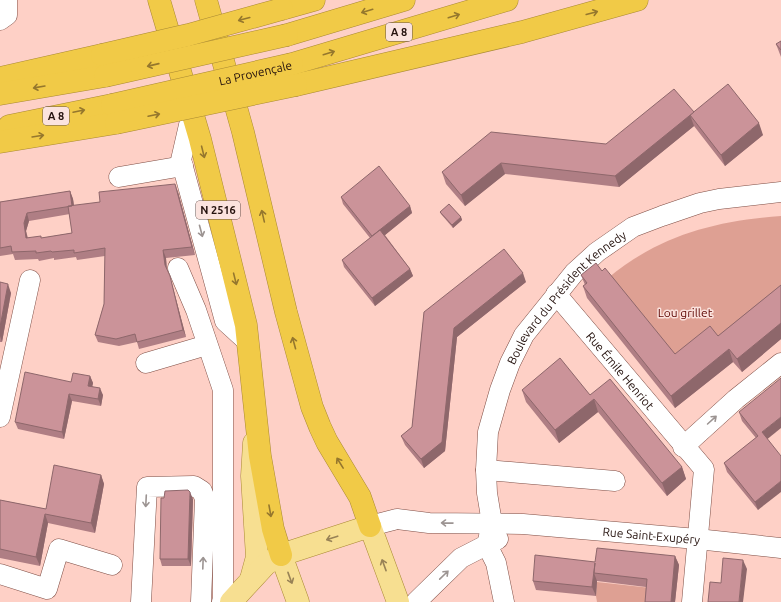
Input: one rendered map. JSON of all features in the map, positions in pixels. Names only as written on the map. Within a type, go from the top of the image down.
[{"type":"highway","name":"N 2516","points":[[159,0],[200,139],[244,318],[257,417],[260,456],[273,528],[281,555]]},
{"type":"highway","points":[[206,0],[243,132],[286,312],[312,407],[325,437],[360,497],[370,526]]},
{"type":"highway","points":[[282,9],[306,0]]},
{"type":"highway","points":[[0,78],[104,65],[188,35],[314,0]]},
{"type":"highway","name":"A 8","points":[[0,94],[104,65],[287,35],[404,0]]},
{"type":"highway","name":"La Provençale","points":[[0,128],[114,114],[292,64],[506,0]]},
{"type":"highway","points":[[296,85],[522,22],[583,0]]},
{"type":"highway","points":[[0,142],[114,114],[296,85],[522,32],[638,0]]},
{"type":"main road","name":"N 2516","points":[[251,579],[257,557],[252,476],[253,448],[257,417]]},
{"type":"main road","points":[[231,602],[266,564],[281,555],[370,526],[398,602]]},
{"type":"main road","points":[[281,555],[298,602]]},
{"type":"street","points":[[0,20],[7,15],[7,0]]},
{"type":"street","points":[[192,112],[181,160],[226,321],[248,342]]},
{"type":"street","points":[[119,177],[183,166]]},
{"type":"street","name":"Boulevard du Président Kennedy","points":[[492,523],[487,493],[486,470],[488,432],[500,390],[510,363],[524,335],[574,273],[597,252],[634,227],[662,216],[719,199],[781,192]]},
{"type":"street","points":[[178,268],[196,310],[223,390],[222,602]]},
{"type":"street","points":[[0,417],[30,280]]},
{"type":"street","name":"Rue Émile Henriot","points":[[556,294],[683,447],[704,469],[692,602]]},
{"type":"street","points":[[196,310],[220,303]]},
{"type":"street","points":[[146,363],[207,345]]},
{"type":"street","points":[[683,447],[736,399],[781,363]]},
{"type":"street","points":[[486,470],[615,481]]},
{"type":"street","points":[[141,602],[147,487],[194,486],[202,491],[205,499],[201,602]]},
{"type":"street","name":"Rue Saint-Exupéry","points":[[370,526],[397,519],[429,523],[522,524],[697,539],[781,548]]},
{"type":"street","points":[[492,523],[487,545],[496,563],[504,602]]},
{"type":"street","points":[[416,602],[461,558],[487,545],[522,524]]},
{"type":"street","points":[[0,574],[47,589],[59,549],[112,565]]},
{"type":"green space","points":[[781,216],[781,301],[679,367],[608,278],[628,263],[648,251],[689,233],[711,226],[757,218]]},
{"type":"green space","points":[[597,582],[651,588],[649,602],[597,602]]},
{"type":"building","points":[[781,41],[781,50],[776,44]]},
{"type":"building","points":[[728,84],[759,123],[721,155],[690,115]]},
{"type":"building","points":[[674,89],[694,112],[615,176],[501,163],[461,195],[442,172],[491,132],[606,144]]},
{"type":"building","points":[[379,166],[410,206],[372,236],[341,197]]},
{"type":"building","points":[[175,184],[192,247],[163,250],[165,265],[170,276],[183,330],[137,342],[135,334],[116,339],[95,335],[104,304],[105,248],[74,253],[74,250],[36,253],[36,251],[12,252],[11,246],[0,248],[0,202],[70,191],[72,206],[100,202],[99,192]],"holes":[[[68,207],[72,233],[41,238],[41,236],[26,238],[24,223],[27,213]]]},
{"type":"building","points":[[449,204],[461,217],[452,225],[440,212]]},
{"type":"building","points":[[380,230],[410,269],[372,298],[342,260]]},
{"type":"building","points":[[504,249],[523,273],[454,328],[442,442],[421,459],[401,436],[412,427],[424,312]]},
{"type":"building","name":"Lou grillet","points":[[596,263],[602,271],[605,268],[675,354],[710,326],[718,336],[781,285],[781,323],[737,359],[729,349],[671,396],[583,286],[587,283],[581,275]]},
{"type":"building","points":[[0,282],[8,284],[0,327]]},
{"type":"building","points":[[560,358],[590,395],[610,379],[682,467],[662,483],[594,399],[555,430],[522,390]]},
{"type":"building","points":[[25,372],[71,382],[73,373],[90,376],[88,386],[100,388],[98,399],[69,394],[62,432],[15,422]]},
{"type":"building","points":[[781,378],[781,417],[762,432],[781,456],[781,481],[755,502],[724,463],[758,436],[739,412]]},
{"type":"building","points":[[54,465],[101,475],[91,523],[45,514],[36,557],[0,549],[0,500],[46,509]]},
{"type":"building","points":[[188,490],[190,492],[188,559],[160,559],[161,498],[164,498],[165,491]]},
{"type":"building","points":[[597,548],[675,556],[671,602],[645,602],[647,579],[594,573],[595,563],[592,587],[533,581],[535,555],[595,562]]},
{"type":"building","points":[[723,558],[743,560],[739,602],[708,602],[710,582],[721,583]]}]
